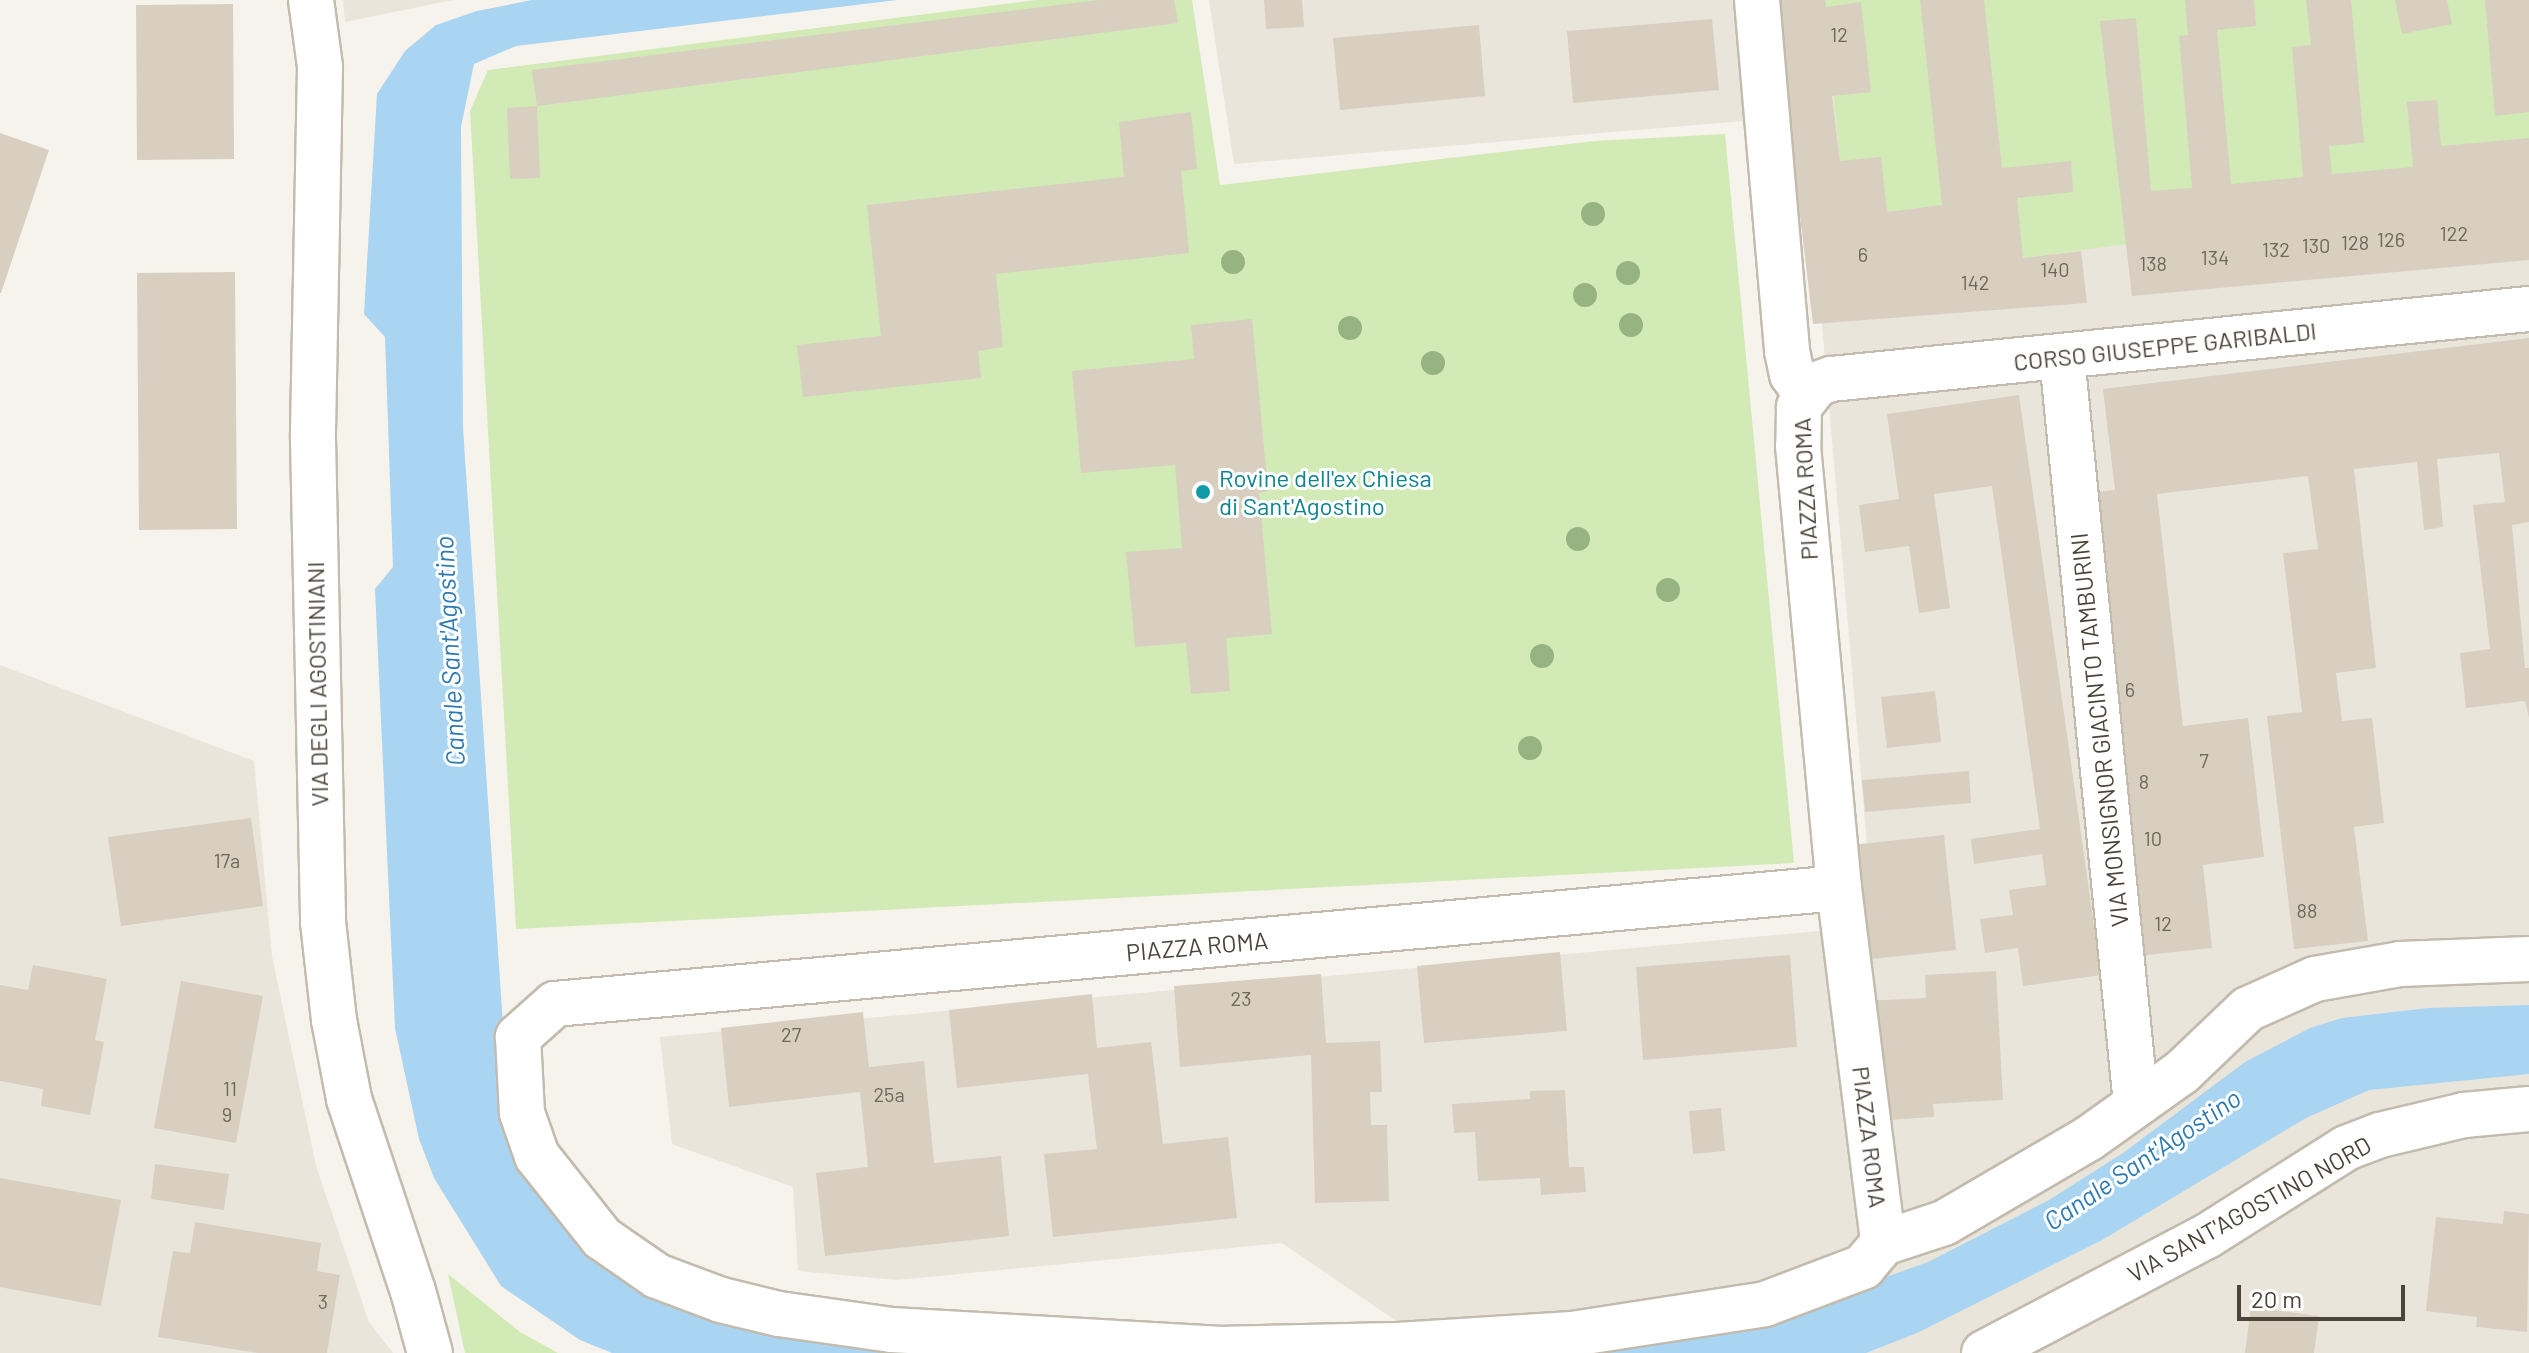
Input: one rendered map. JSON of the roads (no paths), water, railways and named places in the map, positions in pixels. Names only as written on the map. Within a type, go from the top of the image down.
[{"type":"street","name":"VIA DEGLI AGOSTINIANI","points":[[311,0],[320,67],[313,439],[323,922],[334,1020],[349,1099],[413,1291],[430,1353]]},
{"type":"street","name":"PIAZZA ROMA","points":[[1757,0],[1787,351],[1792,374],[1807,396],[1799,407],[1797,422],[1839,888],[1883,1243],[1863,1267],[1765,1304],[1572,1334],[1445,1342],[1217,1349],[892,1330],[779,1314],[721,1300],[657,1276],[602,1238],[561,1190],[537,1156],[522,1113],[518,1037],[555,1004],[1839,888]]},
{"type":"street","name":"CORSO GIUSEPPE GARIBALDI","points":[[1807,396],[1817,384],[1831,379],[2529,309]]},
{"type":"street","name":"VIA MONSIGNOR GIACINTO TAMBURINI","points":[[2062,357],[2136,1103]]},
{"type":"street","points":[[1883,1243],[1944,1223],[2088,1139],[2182,1072],[2248,1009],[2315,979],[2400,964],[2529,959]]},
{"type":"street","name":"VIA SANT'AGOSTINO NORD","points":[[1984,1353],[2207,1236],[2346,1148],[2380,1135],[2464,1115],[2529,1109]]},
{"type":"water","name":"Canale Sant'Agostino","points":[[532,0],[897,0],[516,46],[474,64],[461,127],[463,428],[504,1040],[586,1242],[985,1353],[612,1353],[580,1340],[501,1286],[434,1178],[419,1139],[395,1028],[375,589],[393,567],[385,337],[364,314],[377,94],[405,51],[436,25],[477,11]]},
{"type":"water","name":"Canale Sant'Agostino","points":[[2529,1005],[2529,1074],[2369,1090],[2306,1118],[2102,1240],[1917,1333],[1866,1353],[1530,1353],[1813,1303],[1928,1262],[2049,1200],[2123,1153],[2245,1062],[2310,1028],[2342,1018],[2428,1008]]},
{"type":"place","name":"Rovine dell'ex Chiesa di Sant'Agostino","points":[[1203,492]]}]
